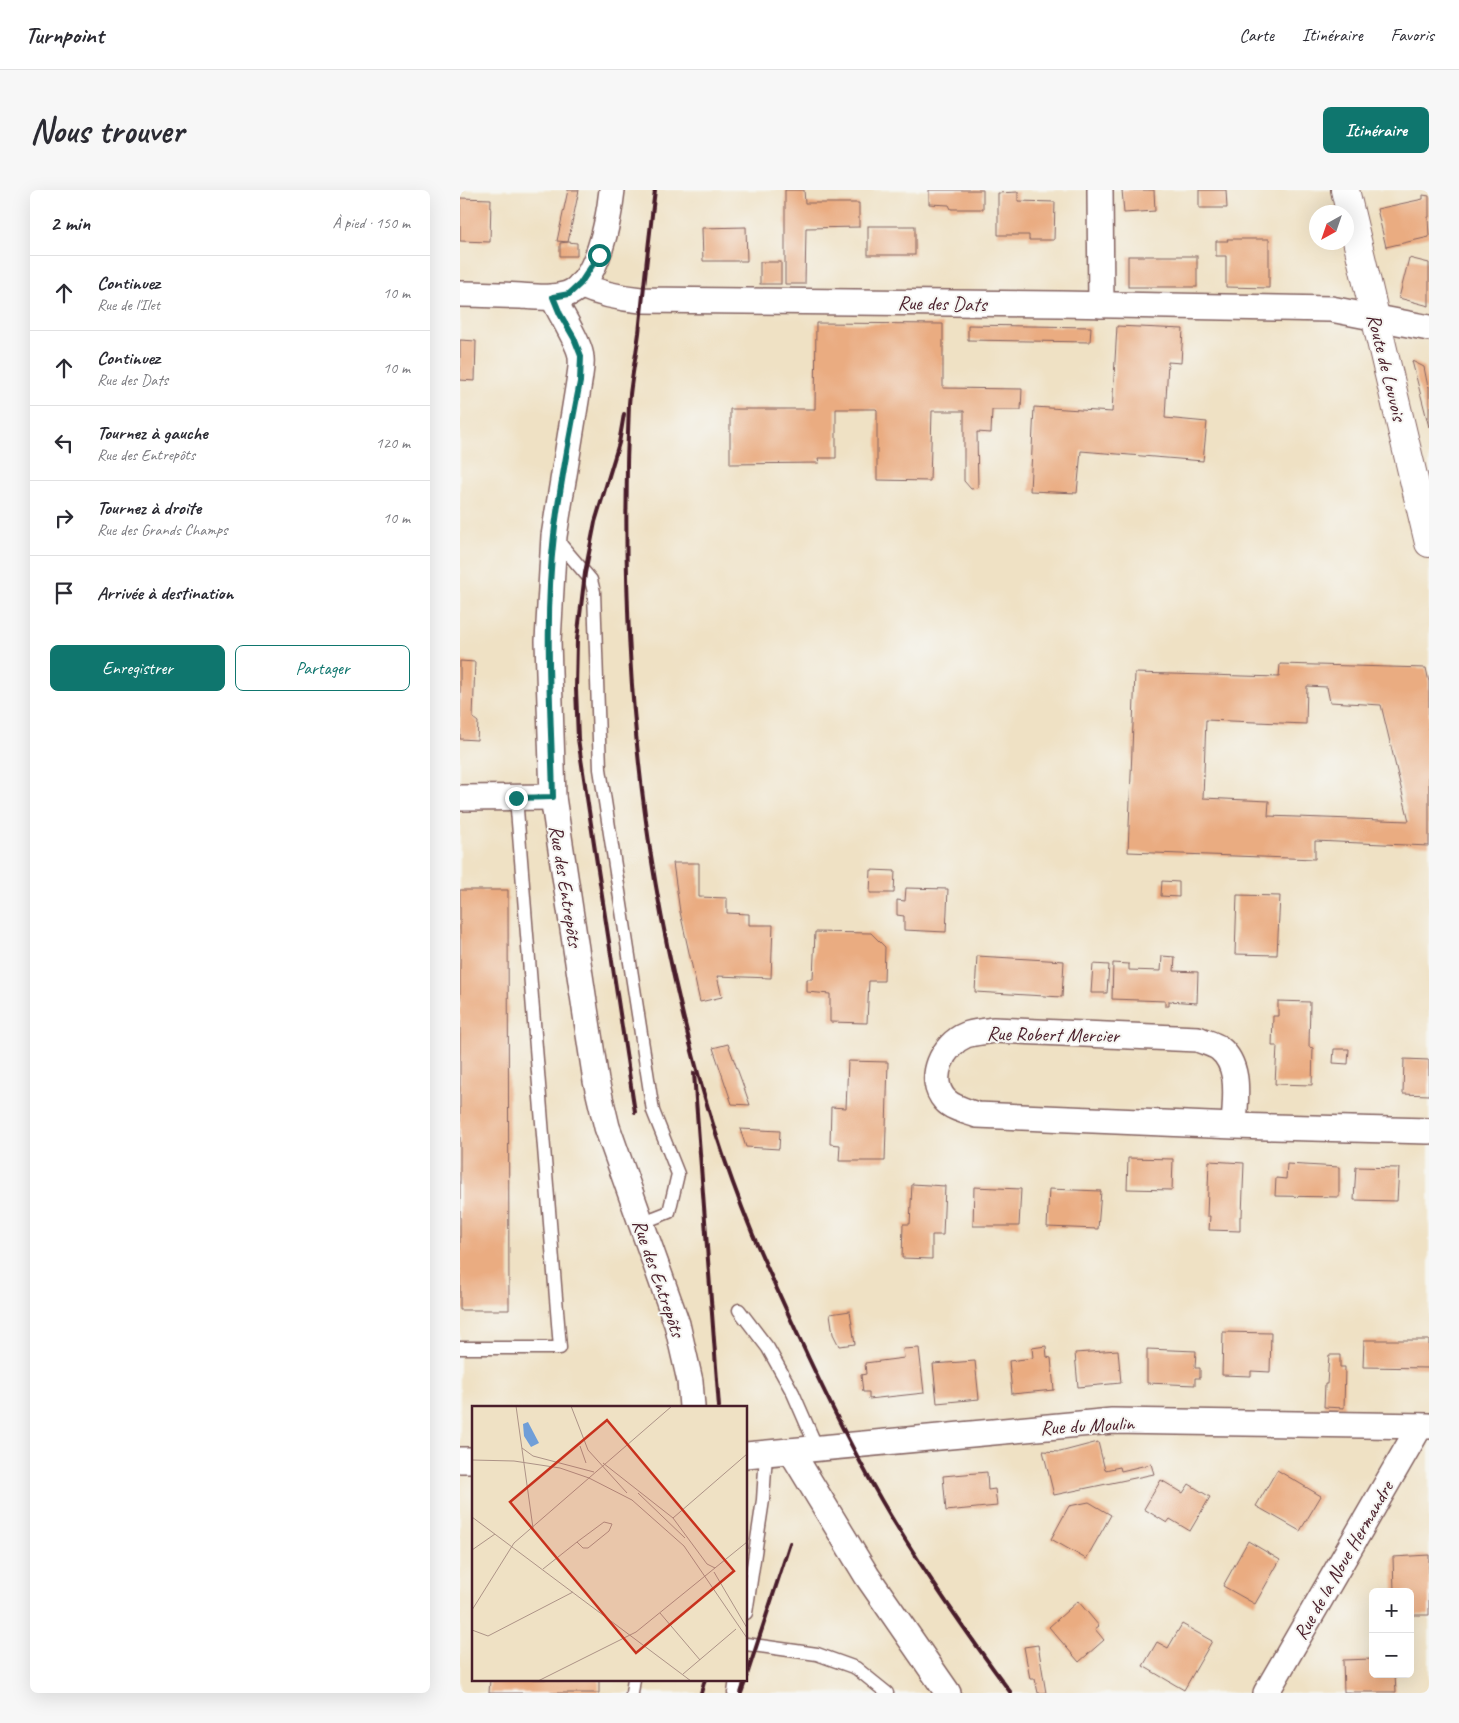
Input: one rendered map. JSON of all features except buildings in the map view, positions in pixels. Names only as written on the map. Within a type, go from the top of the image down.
[{"type":"street","points":[[460,294],[553,297],[569,294],[580,284],[599,255],[610,211],[612,190]]},
{"type":"street","points":[[1100,190],[1101,305]]},
{"type":"street","name":"Route de Louvois","points":[[1345,190],[1429,543]]},
{"type":"street","name":"Rue des Dats","points":[[580,284],[596,292],[621,298],[641,300],[1331,309],[1375,316],[1429,328]]},
{"type":"street","name":"Rue des Entrepôts","points":[[553,297],[581,356],[580,382],[554,536],[548,641],[553,797],[596,1081],[606,1127],[677,1324],[690,1381],[692,1406]]},
{"type":"street","points":[[460,798],[553,797]]},
{"type":"street","name":"Rue Robert Mercier","points":[[1234,1126],[1235,1078],[1230,1061],[1218,1048],[1198,1039],[993,1030],[966,1034],[952,1043],[940,1060],[937,1084],[944,1100],[956,1108],[977,1114],[1234,1126],[1429,1131]]},
{"type":"street","name":"Rue du Moulin","points":[[756,1455],[1112,1422],[1424,1426]]},
{"type":"street","name":"Rue de la Noue Hermandre","points":[[1266,1693],[1424,1426]]},
{"type":"street","points":[[791,1451],[867,1576],[948,1693]]},
{"type":"lane","points":[[554,536],[591,580],[594,592],[600,769],[653,1111],[678,1174],[669,1212],[641,1223]]},
{"type":"lane","points":[[460,1348],[560,1348],[516,798]]},
{"type":"lane","points":[[739,1310],[768,1348],[793,1393],[817,1448]]},
{"type":"lane","points":[[748,1600],[763,1500],[756,1455]]},
{"type":"lane","points":[[748,1644],[817,1654],[856,1668],[887,1693]]},
{"type":"lane","points":[[632,1693],[634,1680]]},
{"type":"lane","points":[[734,1693],[736,1680]]},
{"type":"railway","points":[[655,190],[629,404],[627,480],[629,632],[641,783],[651,858],[681,1007],[704,1094],[742,1207],[818,1379],[858,1458],[890,1515],[948,1605],[1011,1693]]},
{"type":"railway","points":[[624,414],[619,443],[595,522],[585,573],[577,640],[576,689],[578,739],[635,1112]]},
{"type":"railway","points":[[694,1073],[719,1406]]},
{"type":"railway","points":[[748,1672],[790,1543]]},
{"type":"railway","points":[[701,1693],[705,1680]]},
{"type":"railway","points":[[741,1693],[746,1680]]},
{"type":"route","points":[[516,798],[553,797],[548,641],[550,587],[554,536],[561,485],[580,382],[581,356],[553,297],[569,294],[580,284],[599,255]]}]
